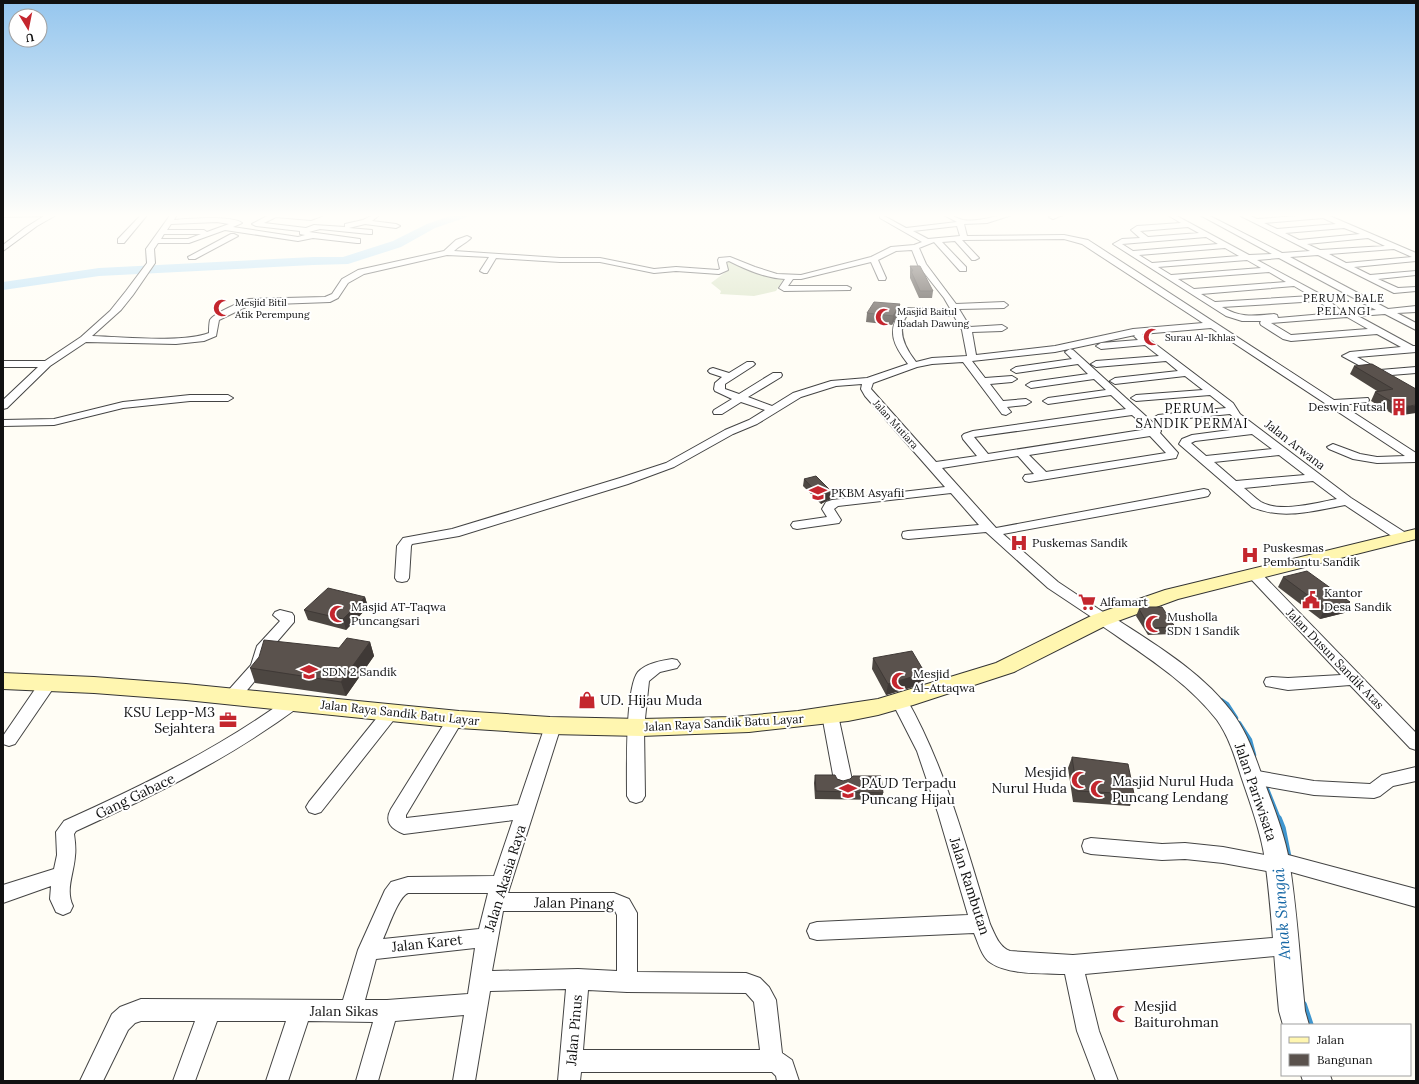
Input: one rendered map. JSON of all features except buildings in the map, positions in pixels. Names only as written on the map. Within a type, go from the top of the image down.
[{"type":"main road","name":"Jalan Raya Sandik Batu Layar","points":[[3,681],[131,687],[294,702],[455,720],[553,726],[636,728],[706,727],[792,721],[900,702],[1008,666],[1104,618],[1172,594],[1410,536]]},
{"type":"street","points":[[3,406],[47,364],[84,339],[120,304],[150,265]]},
{"type":"street","points":[[84,339],[176,341],[205,338],[213,334],[214,321],[216,318],[244,304],[325,301],[334,297],[345,281],[361,272],[390,265]]},
{"type":"street","points":[[484,271],[488,265]]},
{"type":"street","points":[[625,265],[656,271],[673,269],[717,272],[724,271],[723,265]]},
{"type":"street","points":[[742,265],[756,271],[790,277],[810,276],[851,265]]},
{"type":"street","points":[[877,265],[882,278]]},
{"type":"street","points":[[922,265],[948,297],[954,310],[967,330],[968,358],[982,381],[1003,408],[1026,402]]},
{"type":"street","points":[[958,265],[963,269]]},
{"type":"street","points":[[1119,265],[1334,403],[1416,459]]},
{"type":"street","points":[[1150,265],[1156,265]]},
{"type":"street","points":[[1150,265],[1230,316],[1240,319],[1416,308]]},
{"type":"street","points":[[1260,265],[1319,298],[1339,312]]},
{"type":"street","points":[[1301,265],[1389,310],[1416,327]]},
{"type":"street","points":[[1345,265],[1350,265]]},
{"type":"street","points":[[1345,265],[1405,295]]},
{"type":"street","points":[[1170,277],[1270,270]]},
{"type":"street","points":[[1370,278],[1416,273]]},
{"type":"street","points":[[790,277],[783,288],[784,289],[847,288]]},
{"type":"street","points":[[1192,292],[1294,284]]},
{"type":"street","points":[[1397,290],[1416,289]]},
{"type":"street","points":[[1213,305],[1319,298]]},
{"type":"street","points":[[914,365],[900,349],[896,331],[899,327],[902,314],[906,311],[954,310],[1004,305]]},
{"type":"street","points":[[1380,332],[1291,338],[1286,337],[1264,323],[1268,321],[1349,315],[1389,310],[1416,321]]},
{"type":"street","points":[[1349,315],[1414,350]]},
{"type":"street","points":[[402,578],[404,546],[408,541],[454,533],[624,482],[670,465],[729,432],[753,422],[797,395],[810,390],[842,382],[868,381],[914,365],[932,361],[1055,349],[1139,331],[1214,325]]},
{"type":"street","points":[[967,330],[1002,328]]},
{"type":"street","name":"Jalan Arwana","points":[[1101,346],[1142,339],[1228,405],[1236,416],[1347,500],[1410,536]]},
{"type":"street","points":[[1391,380],[1348,356],[1414,350]]},
{"type":"street","points":[[1070,352],[1154,428],[1156,431],[1153,432]]},
{"type":"street","points":[[1096,364],[1167,358]]},
{"type":"street","points":[[982,381],[1080,361]]},
{"type":"street","points":[[3,364],[47,364]]},
{"type":"street","points":[[750,364],[720,383],[719,388],[721,391],[774,410]]},
{"type":"street","points":[[1379,373],[1416,370]]},
{"type":"street","points":[[713,371],[730,377]]},
{"type":"street","points":[[1115,380],[1187,373]]},
{"type":"street","points":[[718,412],[777,375]]},
{"type":"street","points":[[1031,385],[1096,376]]},
{"type":"street","name":"Jalan Mutiara","points":[[868,381],[866,389],[869,394],[991,530],[1053,584],[1079,603],[1104,618]]},
{"type":"street","points":[[1048,401],[1114,392]]},
{"type":"street","points":[[1136,398],[1212,392]]},
{"type":"street","points":[[3,423],[54,422],[123,405],[190,398],[228,398]]},
{"type":"street","points":[[1334,403],[1364,400]]},
{"type":"street","points":[[986,459],[968,436],[1135,411]]},
{"type":"street","points":[[1158,418],[1233,411]]},
{"type":"street","points":[[1254,430],[1189,438],[1185,444],[1191,451],[1261,507],[1277,511],[1347,500]]},
{"type":"street","points":[[933,466],[1153,432]]},
{"type":"street","points":[[1029,478],[1172,456],[1172,453],[1153,432]]},
{"type":"street","points":[[1333,447],[1356,457],[1377,460],[1416,459]]},
{"type":"street","points":[[1203,460],[1282,451]]},
{"type":"street","points":[[1021,453],[1043,476]]},
{"type":"street","points":[[1234,485],[1316,477]]},
{"type":"street","points":[[797,525],[835,520],[828,509],[830,505],[836,503],[955,489]]},
{"type":"street","points":[[908,535],[991,530],[1204,493]]},
{"type":"street","name":"Jalan Dusun Sandik Atas","points":[[1254,574],[1416,744]]},
{"type":"street","points":[[232,697],[258,667],[262,650],[287,622],[287,616],[280,615]]},
{"type":"street","name":"Jalan Pariwisata","points":[[1104,618],[1167,662],[1219,709],[1233,729],[1260,779],[1273,841],[1284,863],[1285,946],[1292,1011],[1296,1024]]},
{"type":"street","points":[[636,796],[636,728],[641,680],[644,674],[653,668],[672,664]]},
{"type":"street","points":[[1272,682],[1288,684],[1354,679]]},
{"type":"street","points":[[9,740],[48,683]]},
{"type":"street","name":"Gang Gabace","points":[[63,874],[66,855],[65,832],[68,828],[153,788],[197,765],[270,721],[294,702]]},
{"type":"street","name":"Jalan Rambutan","points":[[900,702],[925,751],[947,814],[980,924],[992,951],[1004,959],[1010,961],[1073,966],[1285,946]]},
{"type":"street","points":[[315,807],[390,713]]},
{"type":"street","points":[[830,715],[843,780]]},
{"type":"street","points":[[455,720],[397,814],[397,822],[404,826],[526,811]]},
{"type":"street","name":"Jalan Akasia Raya","points":[[464,1081],[478,1004],[486,937],[498,893],[553,726]]},
{"type":"street","points":[[1260,779],[1314,788],[1374,791],[1388,780],[1416,774]]},
{"type":"street","points":[[1091,846],[1162,852],[1185,851],[1284,863],[1416,898]]},
{"type":"street","points":[[3,894],[63,874],[59,898],[63,906]]},
{"type":"street","points":[[351,1011],[368,950],[392,896],[401,887],[411,885],[498,893]]},
{"type":"street","name":"Jalan Pinang","points":[[498,893],[614,902],[622,904],[627,913],[627,982]]},
{"type":"street","points":[[817,931],[980,924]]},
{"type":"street","name":"Jalan Karet","points":[[368,950],[486,937]]},
{"type":"street","points":[[1073,966],[1088,1031],[1107,1081]]},
{"type":"street","points":[[480,981],[578,979],[627,982],[743,983],[754,986],[762,993],[765,1000],[772,1061]]},
{"type":"street","name":"Jalan Pinus","points":[[570,1071],[578,979]]},
{"type":"street","name":"Jalan Sikas","points":[[91,1081],[117,1028],[125,1017],[141,1010],[387,1011],[478,1004]]},
{"type":"street","points":[[184,1081],[210,1011]]},
{"type":"street","points":[[277,1081],[300,1011]]},
{"type":"street","points":[[367,1081],[387,1011]]},
{"type":"street","points":[[570,1071],[772,1061],[784,1067],[787,1072],[788,1081]]},
{"type":"green space","points":[[726,265],[738,265],[748,269],[784,278],[776,291],[754,296],[720,294],[721,291],[711,283],[727,271]]},
{"type":"waterway","points":[[3,286],[99,272],[243,265]]},
{"type":"waterway","points":[[1221,700],[1227,704],[1236,718]]},
{"type":"waterway","points":[[1239,723],[1250,740],[1254,755]]},
{"type":"waterway","points":[[1265,784],[1279,819]]},
{"type":"waterway","points":[[1279,818],[1283,828],[1289,858]]},
{"type":"waterway","name":"Anak Sungai","points":[[1304,1004],[1311,1024]]},
{"type":"place","name":"Mesjid Bitil Atik Perempung","points":[[222,308]]},
{"type":"place","name":"Masjid Baitul Ibadah Dawung","points":[[884,317]]},
{"type":"place","name":"Surau Al-Ikhlas","points":[[1152,337]]},
{"type":"place","name":"Deswin Futsal","points":[[1399,407]]},
{"type":"place","name":"PKBM Asyafii","points":[[818,493]]},
{"type":"place","name":"Puskemas Sandik","points":[[1019,543]]},
{"type":"place","name":"Puskesmas Pembantu Sandik","points":[[1250,555]]},
{"type":"place","name":"Kantor Desa Sandik","points":[[1311,600]]},
{"type":"place","name":"Alfamart","points":[[1087,602]]},
{"type":"place","name":"Masjid AT-Taqwa Puncangsari","points":[[338,614]]},
{"type":"place","name":"Musholla SDN 1 Sandik","points":[[1154,624]]},
{"type":"place","name":"SDN 2 Sandik","points":[[309,672]]},
{"type":"place","name":"Mesjid Al-Attaqwa","points":[[900,681]]},
{"type":"place","name":"UD. Hijau Muda","points":[[587,700]]},
{"type":"place","name":"KSU Lepp-M3 Sejahtera","points":[[228,720]]},
{"type":"place","name":"Mesjid Nurul Huda","points":[[1080,780]]},
{"type":"place","name":"Masjid Nurul Huda Puncang Lendang","points":[[1099,789]]},
{"type":"place","name":"PAUD Terpadu Puncang Hijau","points":[[848,791]]},
{"type":"place","name":"Mesjid Baiturohman","points":[[1121,1014]]},
{"type":"district","name":"PERUM. BALE PELANGI","points":[[1344,304]]},
{"type":"district","name":"PERUM. SANDIK PERMAI","points":[[1192,416]]}]
